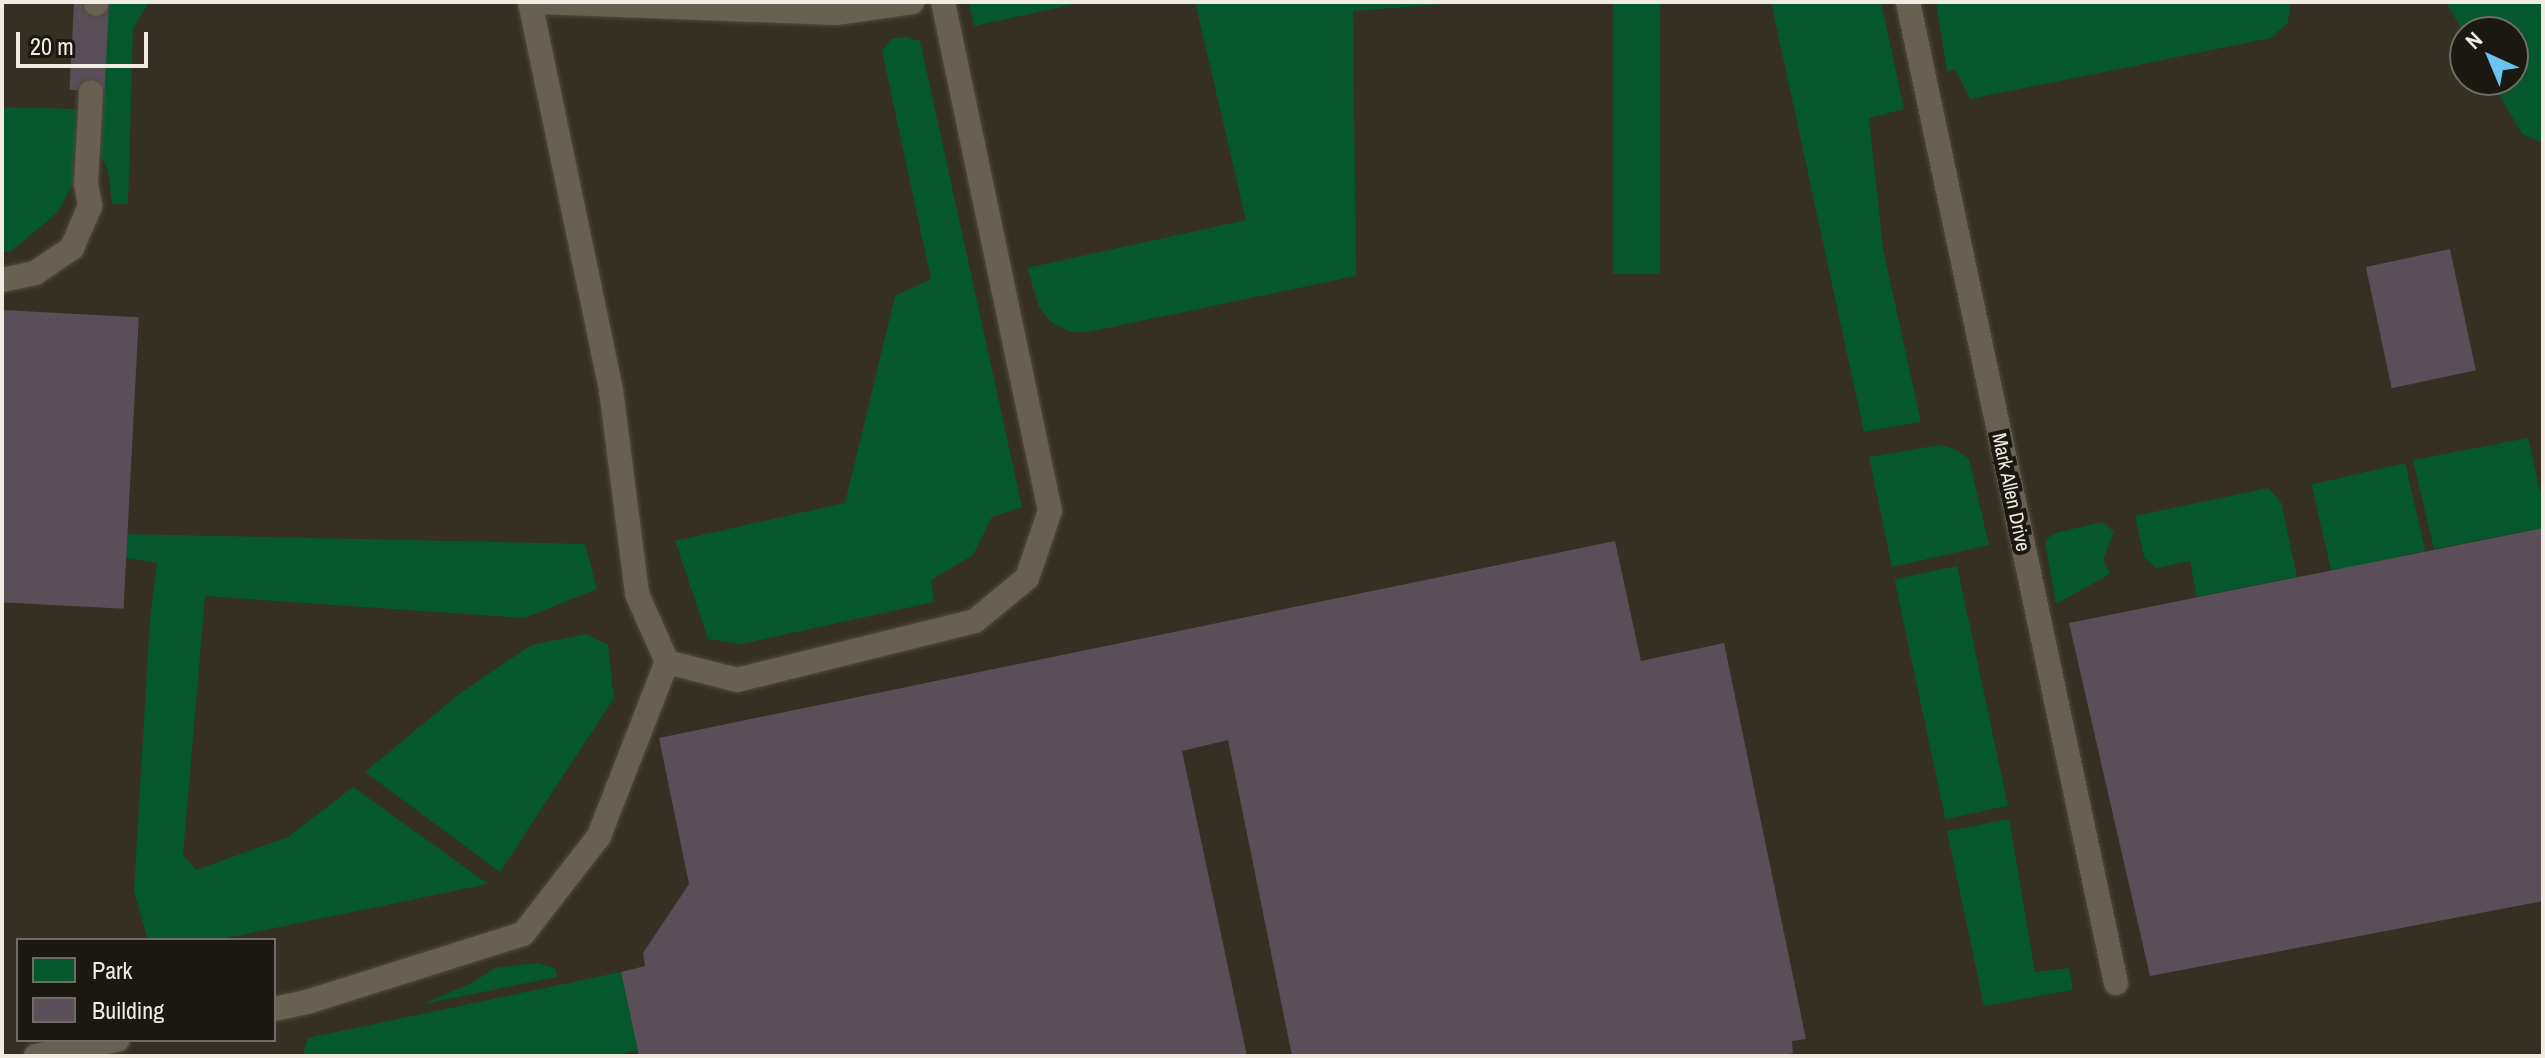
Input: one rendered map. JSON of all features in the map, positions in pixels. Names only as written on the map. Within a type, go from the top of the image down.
[{"type":"lane","points":[[276,1009],[307,1002],[523,934],[599,836],[667,662],[637,594],[611,390],[530,2]]},
{"type":"lane","points":[[538,2],[836,13],[912,2]]},
{"type":"lane","points":[[667,662],[737,680],[975,621],[1027,578],[1050,511],[943,2]]},
{"type":"lane","name":"Mark Allen Drive","points":[[1908,2],[2116,983]]},
{"type":"lane","points":[[2,280],[35,273],[72,248],[90,206],[86,184],[91,92]]},
{"type":"lane","points":[[36,1056],[107,1042]]},
{"type":"green space","points":[[109,2],[149,2],[133,29],[128,204],[112,204],[108,170],[98,150]]},
{"type":"green space","points":[[969,2],[1085,2],[974,26]]},
{"type":"green space","points":[[1195,2],[1470,2],[1353,11],[1356,276],[1088,332],[1071,332],[1051,322],[1039,307],[1027,268],[1246,220]]},
{"type":"green space","points":[[1613,2],[1660,2],[1660,274],[1613,274]]},
{"type":"green space","points":[[1771,2],[1881,2],[1904,109],[1869,118],[1883,249],[1921,422],[1864,432]]},
{"type":"green space","points":[[1936,2],[2289,2],[2290,6],[2288,22],[2271,38],[1970,99],[1955,69],[1947,72]]},
{"type":"green space","points":[[2446,2],[2543,2],[2543,143],[2522,134],[2500,96],[2529,96],[2529,16],[2454,16]]},
{"type":"green space","points":[[906,37],[920,41],[1022,507],[992,517],[973,555],[931,580],[934,602],[741,644],[708,639],[675,541],[845,503],[895,296],[931,279],[882,51],[891,39]]},
{"type":"green space","points":[[2,107],[77,109],[73,182],[58,212],[10,252],[2,252]]},
{"type":"green space","points":[[2528,438],[2543,503],[2543,528],[2434,549],[2413,460]]},
{"type":"green space","points":[[1939,445],[1955,449],[1969,459],[1989,545],[1892,567],[1869,457]]},
{"type":"green space","points":[[2405,463],[2425,551],[2332,572],[2311,485]]},
{"type":"green space","points":[[2268,488],[2281,502],[2297,577],[2197,597],[2190,561],[2156,568],[2144,557],[2135,516]]},
{"type":"green space","points":[[2103,522],[2114,532],[2103,559],[2110,574],[2056,604],[2045,544],[2048,538],[2055,533]]},
{"type":"green space","points":[[127,534],[585,544],[597,589],[524,618],[205,596],[183,855],[196,870],[288,837],[353,787],[488,884],[226,938],[147,938],[134,891],[150,619],[157,563],[126,558]]},
{"type":"green space","points":[[1957,566],[2008,806],[1945,819],[1894,579]]},
{"type":"green space","points":[[586,634],[608,645],[614,698],[500,872],[365,772],[459,694],[531,645]]},
{"type":"green space","points":[[2009,819],[2035,972],[2069,968],[2073,990],[1984,1006],[1947,831]]},
{"type":"green space","points":[[537,963],[555,968],[557,977],[423,1004],[474,982],[494,968]]},
{"type":"green space","points":[[621,972],[638,1050],[613,1056],[302,1056],[308,1038]]},
{"type":"building","points":[[74,2],[109,4],[104,92],[69,90]]},
{"type":"building","points":[[2450,249],[2476,370],[2392,388],[2366,267]]},
{"type":"building","points":[[2,310],[139,317],[124,609],[2,602]]},
{"type":"building","points":[[2543,528],[2543,901],[2150,976],[2069,623]]},
{"type":"building","points":[[1615,541],[1641,661],[1724,643],[1806,1039],[1792,1041],[1793,1053],[1779,1056],[1292,1056],[1228,740],[1182,751],[1247,1056],[639,1056],[621,972],[645,966],[643,953],[689,884],[659,738]]}]
